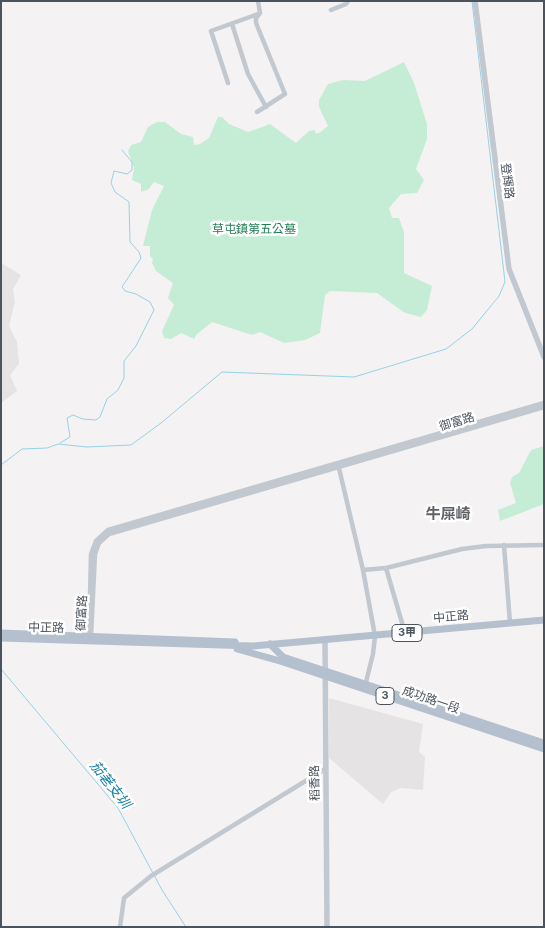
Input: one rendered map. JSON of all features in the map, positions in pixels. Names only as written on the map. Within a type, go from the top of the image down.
[{"type":"main road","name":"中正路","points":[[1,632],[225,646],[375,636],[544,620]]},
{"type":"main road","name":"中正路","points":[[1,638],[89,637],[270,644]]},
{"type":"main road","name":"成功路一段","points":[[270,644],[283,657],[324,673]]},
{"type":"main road","name":"成功路一段","points":[[225,646],[324,673],[544,743]]},
{"type":"main road","name":"成功路一段","points":[[364,686],[544,749]]},
{"type":"street","points":[[257,112],[282,98],[284,91],[266,52],[256,23],[256,18],[260,13],[258,1]]},
{"type":"street","points":[[331,10],[346,4],[348,1]]},
{"type":"street","name":"登輝路","points":[[475,1],[509,268],[544,357]]},
{"type":"street","points":[[228,83],[211,32],[260,13]]},
{"type":"street","points":[[232,24],[248,74],[266,107]]},
{"type":"street","name":"御富路","points":[[89,637],[95,554],[104,537],[109,534],[544,403]]},
{"type":"street","name":"御富路","points":[[338,464],[544,407]]},
{"type":"street","points":[[338,464],[363,570],[375,636],[364,686]]},
{"type":"street","points":[[363,570],[386,568],[462,549],[504,545],[544,545]]},
{"type":"street","points":[[504,545],[510,623]]},
{"type":"street","points":[[386,568],[405,633]]},
{"type":"street","name":"稻香路","points":[[325,639],[327,927]]},
{"type":"street","points":[[120,927],[124,898],[151,876],[325,769]]},
{"type":"shaded area","points":[[1,263],[21,275],[13,289],[15,302],[9,326],[17,342],[19,364],[10,375],[17,391],[1,403]]},
{"type":"shaded area","points":[[329,698],[423,724],[419,752],[425,757],[423,790],[401,788],[391,792],[383,804],[329,758]]},
{"type":"green space","name":"草屯鎮第五公墓","points":[[404,62],[414,83],[427,124],[427,139],[416,169],[424,180],[417,193],[401,194],[389,208],[392,218],[399,218],[404,232],[404,273],[432,286],[427,310],[421,317],[405,313],[377,293],[330,291],[325,295],[320,333],[305,340],[284,343],[260,332],[252,335],[212,322],[197,334],[194,339],[181,333],[171,339],[164,338],[162,331],[174,305],[168,298],[173,283],[156,271],[152,263],[153,259],[150,256],[150,246],[143,246],[152,210],[164,186],[154,182],[149,189],[141,192],[141,184],[132,180],[134,168],[128,151],[131,145],[141,142],[148,127],[157,122],[165,122],[181,134],[193,137],[194,145],[200,144],[209,138],[218,117],[222,117],[229,124],[248,132],[270,124],[296,143],[309,131],[315,130],[315,133],[319,133],[328,126],[319,107],[319,100],[328,84],[343,80],[365,81]]},
{"type":"green space","points":[[544,446],[544,504],[500,521],[498,510],[516,503],[510,483],[512,477],[519,473],[531,450]]},
{"type":"waterway","points":[[1,465],[22,449],[47,448],[58,444],[87,447],[131,445],[161,423],[222,372],[354,377],[446,349],[472,329],[499,296],[505,282],[472,1]]},
{"type":"waterway","points":[[60,443],[70,437],[67,418],[73,415],[83,419],[96,420],[100,417],[107,399],[118,390],[124,378],[124,361],[136,346],[154,310],[150,302],[136,294],[125,291],[122,287],[141,258],[139,252],[130,242],[129,202],[115,192],[111,183],[114,171],[127,174],[132,170],[132,162],[122,150]]},
{"type":"waterway","name":"茄荖支圳","points":[[1,669],[118,808],[162,890],[186,927]]},
{"type":"district","name":"牛屎崎","points":[[448,514]]}]
